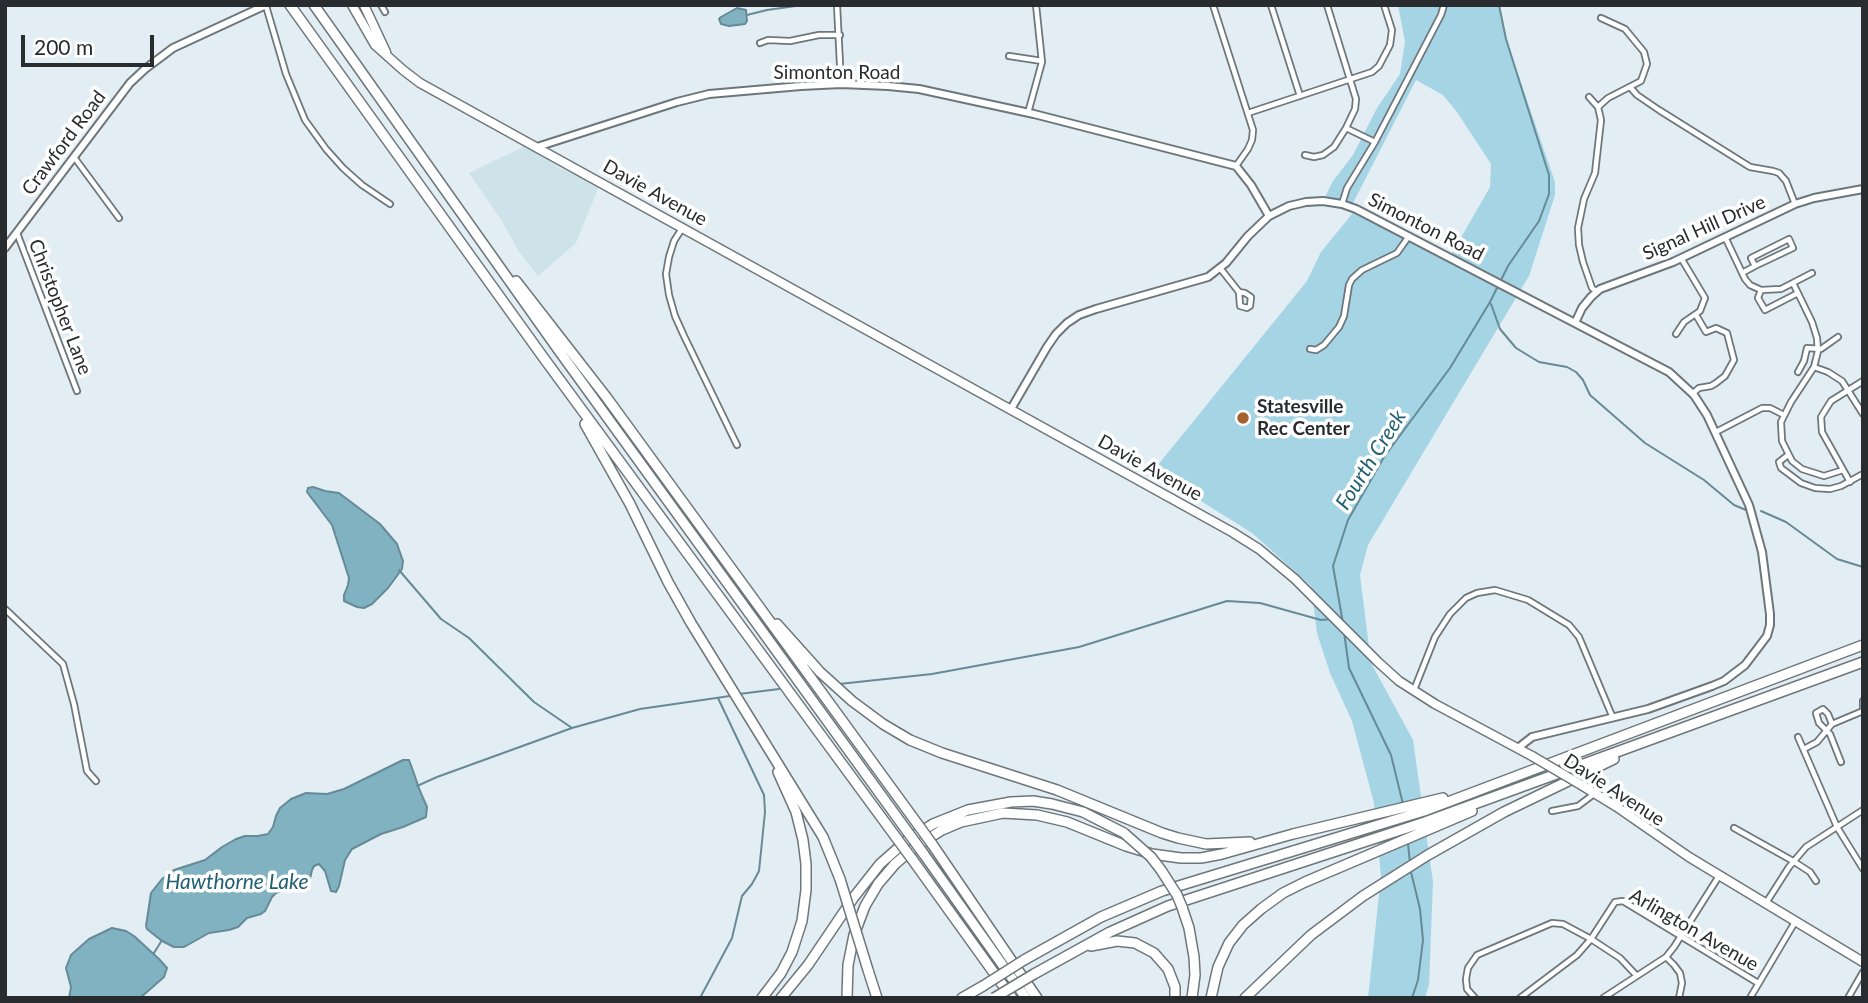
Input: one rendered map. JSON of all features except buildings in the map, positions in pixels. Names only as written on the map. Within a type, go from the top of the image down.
[{"type":"highway","points":[[290,5],[543,357],[1012,998]]},
{"type":"highway","points":[[314,5],[557,348],[1026,998]]},
{"type":"highway","points":[[434,175],[607,398],[932,844],[1037,998]]},
{"type":"highway","points":[[543,357],[630,504],[668,582],[823,837],[840,879],[877,998]]},
{"type":"highway","points":[[691,514],[772,619],[820,672],[852,701],[897,733],[924,747],[1049,788],[1170,836],[1193,842],[1219,844],[1293,834]]},
{"type":"highway","points":[[962,998],[1101,917],[1162,891],[1387,823],[1863,645]]},
{"type":"highway","points":[[1211,998],[1218,967],[1229,943],[1243,925],[1283,893],[1388,847],[1426,826],[1549,777],[1863,662]]},
{"type":"highway","points":[[760,736],[796,812],[806,864],[802,921],[792,952],[781,973],[762,998]]},
{"type":"highway","points":[[1245,998],[1311,935],[1363,896],[1504,812],[1655,739]]},
{"type":"highway","points":[[781,998],[808,965],[880,864],[906,841],[933,824],[968,810],[1033,801],[1083,812],[1124,833],[1156,863],[1170,883],[1189,928],[1194,957],[1192,998]]},
{"type":"highway","points":[[847,998],[848,965],[854,936],[865,906],[878,884],[895,864],[915,847],[961,822],[1003,813],[1047,816],[1138,850],[1181,858],[1216,856],[1388,811],[1424,807]]},
{"type":"highway","points":[[994,998],[1072,952],[1168,906],[1387,833],[1426,826]]},
{"type":"highway","points":[[1072,952],[1100,943],[1135,943],[1154,953],[1168,969],[1175,987],[1175,998]]},
{"type":"main road","points":[[352,5],[376,45],[387,54]]},
{"type":"main road","points":[[364,5],[387,54]]},
{"type":"main road","name":"Davie Avenue","points":[[387,54],[421,83],[1259,548],[1295,579],[1399,681],[1434,704],[1518,748],[1595,793],[1669,845],[1863,962]]},
{"type":"street","points":[[382,5],[385,12]]},
{"type":"street","points":[[837,5],[841,84]]},
{"type":"street","points":[[1028,113],[1042,61],[1036,5]]},
{"type":"street","points":[[1011,409],[1056,334],[1079,315],[1208,277],[1220,268],[1269,216],[1236,166],[1252,140],[1253,130],[1214,5]]},
{"type":"street","points":[[1271,5],[1300,96]]},
{"type":"street","points":[[1305,155],[1314,157],[1334,147],[1355,109],[1356,99],[1351,79],[1327,5]]},
{"type":"street","points":[[1248,113],[1366,75],[1379,66],[1390,45],[1392,30],[1384,5]]},
{"type":"street","points":[[1342,204],[1352,177],[1365,161],[1444,5]]},
{"type":"street","points":[[266,6],[286,75],[305,120],[343,168],[390,204]]},
{"type":"street","name":"Crawford Road","points":[[5,248],[128,85],[160,57],[193,38],[266,6]]},
{"type":"street","points":[[1598,107],[1608,98],[1640,81],[1647,64],[1644,52],[1625,29],[1601,18]]},
{"type":"street","points":[[760,43],[768,40],[790,41],[840,35]]},
{"type":"street","points":[[1009,56],[1042,61]]},
{"type":"street","name":"Simonton Road","points":[[537,147],[709,94],[841,84],[919,89],[1028,113],[1236,166]]},
{"type":"street","points":[[1630,87],[1648,103],[1750,167],[1779,173],[1786,181],[1795,204]]},
{"type":"street","points":[[1589,97],[1598,107],[1601,120],[1595,173],[1584,199],[1578,228],[1583,261],[1592,288],[1597,292]]},
{"type":"street","points":[[1346,128],[1375,142]]},
{"type":"street","points":[[74,156],[119,218]]},
{"type":"street","name":"Signal Hill Drive","points":[[1575,323],[1582,308],[1597,292],[1614,283],[1681,258],[1795,204],[1863,189]]},
{"type":"street","name":"Simonton Road","points":[[1269,216],[1289,206],[1306,202],[1323,201],[1356,209],[1669,372],[1692,394],[1716,432],[1757,528],[1770,614],[1767,636],[1745,664],[1724,681],[1648,709],[1532,737],[1518,748]]},
{"type":"street","points":[[683,227],[669,257],[669,295],[675,316],[737,445]]},
{"type":"street","name":"Christopher Lane","points":[[17,233],[76,391]]},
{"type":"street","points":[[1310,349],[1316,350],[1324,345],[1339,327],[1344,316],[1349,285],[1356,274],[1396,253],[1409,236]]},
{"type":"street","points":[[1725,237],[1742,273],[1751,285],[1761,290],[1774,290],[1812,273]]},
{"type":"street","points":[[1742,273],[1755,267],[1793,248],[1789,239],[1751,258],[1755,267]]},
{"type":"street","points":[[1676,334],[1684,322],[1702,308],[1705,298],[1681,258]]},
{"type":"street","points":[[1220,268],[1240,292]]},
{"type":"street","points":[[1793,283],[1812,322],[1818,348],[1814,368],[1784,415],[1780,435],[1788,455],[1797,466],[1812,474],[1827,475],[1843,470]]},
{"type":"street","points":[[1761,290],[1758,298],[1765,310],[1798,293]]},
{"type":"street","points":[[1692,394],[1725,376],[1734,360],[1727,333],[1716,328],[1706,331],[1696,315]]},
{"type":"street","points":[[1798,372],[1807,348],[1824,348],[1838,337]]},
{"type":"street","points":[[1814,368],[1833,374],[1849,390],[1863,414]]},
{"type":"street","points":[[1850,482],[1822,432],[1821,422],[1823,412],[1831,401],[1863,381]]},
{"type":"street","points":[[1716,432],[1762,408],[1770,408],[1784,415]]},
{"type":"street","points":[[1788,455],[1779,462],[1781,468],[1801,483],[1815,488],[1830,489],[1863,474]]},
{"type":"street","points":[[1414,691],[1435,637],[1450,614],[1466,598],[1495,590],[1528,600],[1569,625],[1579,638],[1613,719]]},
{"type":"street","points":[[5,609],[63,664],[87,772],[96,782]]},
{"type":"street","points":[[1804,749],[1817,742],[1832,723],[1863,709],[1863,701]]},
{"type":"street","points":[[1832,723],[1823,709],[1816,713],[1819,723],[1830,734],[1841,762]]},
{"type":"street","points":[[1798,737],[1837,827],[1863,869]]},
{"type":"street","points":[[1552,811],[1578,806],[1595,793]]},
{"type":"street","points":[[1766,904],[1793,861],[1806,847],[1863,810]]},
{"type":"street","points":[[1734,828],[1793,861],[1810,872],[1816,881]]},
{"type":"street","points":[[1603,998],[1666,957],[1719,876]]},
{"type":"street","name":"Arlington Avenue","points":[[1591,939],[1615,902],[1623,901],[1758,983]]},
{"type":"street","points":[[1750,998],[1795,921]]},
{"type":"street","points":[[1475,998],[1467,989],[1466,979],[1473,959],[1484,951],[1552,923],[1563,924],[1591,939],[1620,958],[1636,975]]},
{"type":"street","points":[[1520,998],[1577,955],[1591,939]]},
{"type":"street","points":[[1666,957],[1680,973],[1682,983],[1679,998]]},
{"type":"street","points":[[1848,998],[1863,972]]},
{"type":"shaded area","points":[[1398,5],[1499,5],[1506,39],[1555,182],[1555,195],[1529,276],[1368,545],[1360,575],[1371,663],[1413,740],[1433,882],[1429,985],[1425,998],[1368,998],[1381,876],[1374,803],[1352,721],[1330,673],[1317,633],[1311,586],[1252,533],[1153,471],[1307,281],[1321,252],[1356,209],[1451,255],[1490,187],[1491,164],[1457,112],[1443,95],[1416,80],[1351,207],[1323,201],[1400,74],[1405,42]]},
{"type":"shaded area","points":[[525,146],[558,167],[599,186],[576,243],[538,276],[518,250],[469,173]]},
{"type":"water","points":[[737,8],[746,10],[745,24],[721,24],[721,17]]},
{"type":"water","points":[[308,488],[339,493],[380,524],[397,544],[403,561],[402,569],[388,588],[364,608],[344,601],[349,578],[332,525],[307,492]]},
{"type":"water","name":"Hawthorne Lake","points":[[403,760],[409,760],[427,807],[426,817],[381,834],[352,849],[345,860],[336,892],[331,891],[325,871],[319,864],[314,866],[306,889],[276,893],[265,911],[247,918],[238,927],[209,933],[184,947],[174,947],[147,929],[151,893],[162,879],[174,870],[205,860],[236,839],[268,834],[280,808],[291,799],[306,793],[327,794],[344,789]]},
{"type":"water","points":[[112,928],[134,936],[159,959],[167,968],[164,977],[140,998],[69,998],[71,987],[66,968],[71,955],[89,939]]},
{"type":"waterway","points":[[747,15],[803,5]]},
{"type":"waterway","name":"Fourth Creek","points":[[1343,623],[1333,566],[1348,520],[1384,457],[1450,368],[1490,302],[1508,266],[1539,221],[1549,194],[1549,175],[1506,39],[1499,5]]},
{"type":"waterway","points":[[1491,304],[1500,329],[1516,348],[1539,362],[1567,367],[1576,372],[1590,395],[1645,443],[1704,480],[1734,505],[1746,510]]},
{"type":"waterway","points":[[1761,511],[1786,522],[1837,559],[1863,567]]},
{"type":"waterway","points":[[399,570],[441,619],[469,638],[534,702],[572,728]]},
{"type":"waterway","points":[[839,684],[932,674],[1079,647],[1227,601],[1260,603],[1321,620],[1332,619]]},
{"type":"waterway","name":"Fourth Creek","points":[[1344,632],[1349,668],[1391,755],[1403,804]]},
{"type":"waterway","points":[[739,694],[779,689]]},
{"type":"waterway","points":[[417,786],[572,728],[640,709],[730,696]]},
{"type":"waterway","points":[[700,998],[732,938],[742,896],[759,871],[765,812],[764,795],[718,698]]},
{"type":"waterway","name":"Fourth Creek","points":[[1408,844],[1410,863]]},
{"type":"waterway","name":"Fourth Creek","points":[[1411,872],[1420,909],[1423,940],[1418,980],[1412,998]]},
{"type":"waterway","points":[[154,953],[162,940]]},
{"type":"place","name":"Statesville Rec Center","points":[[1243,418]]}]
